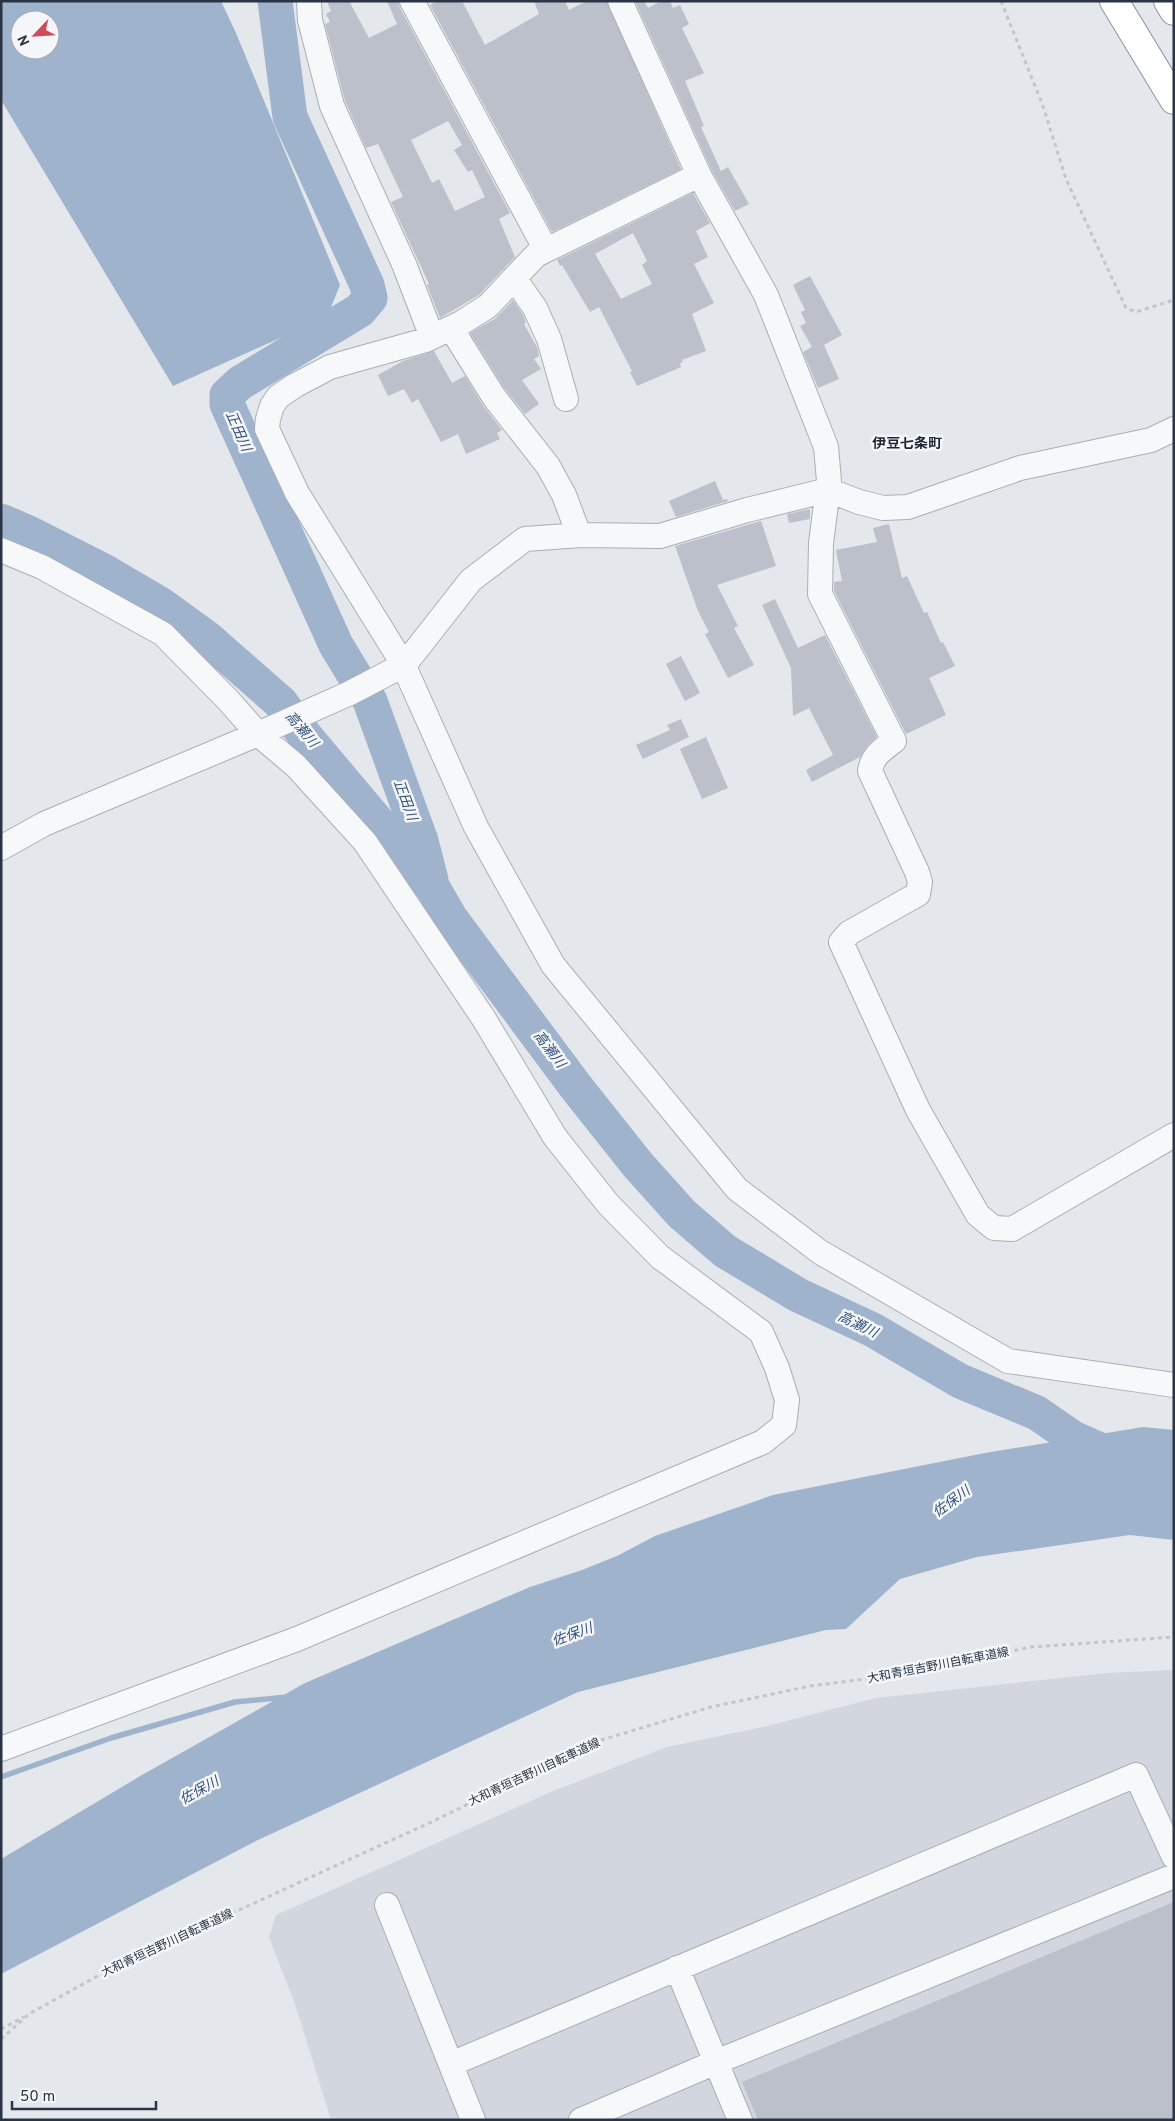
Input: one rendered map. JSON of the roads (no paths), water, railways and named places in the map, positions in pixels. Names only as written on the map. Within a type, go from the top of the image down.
[{"type":"highway","points":[[1114,1],[1174,100]]},
{"type":"highway","points":[[1169,1],[1174,10]]},
{"type":"street","points":[[309,1],[310,20],[332,106],[404,264],[442,333],[548,466],[564,495],[578,535]]},
{"type":"street","points":[[412,1],[546,250]]},
{"type":"street","points":[[620,1],[699,175],[766,295],[826,447],[828,490],[821,543],[820,594],[894,741],[877,754],[871,762],[870,771],[909,852],[920,882],[918,894],[850,933],[841,942],[918,1110],[978,1215],[994,1228],[1012,1229],[1174,1135]]},
{"type":"street","points":[[699,175],[536,255],[488,306],[442,333],[330,367],[278,397],[268,419],[267,429],[297,493],[403,664],[476,827],[553,965],[737,1189],[820,1252],[1008,1361],[1174,1385]]},
{"type":"street","points":[[514,278],[536,308],[546,331],[566,399]]},
{"type":"street","points":[[1,848],[44,824],[350,693],[403,664],[472,580],[525,539],[578,535],[660,536],[748,510],[828,490],[859,502],[883,508],[908,506],[1020,468],[1151,440],[1174,430]]},
{"type":"street","points":[[1,550],[42,567],[163,634],[296,766],[365,842],[484,1019],[555,1137],[608,1204],[660,1257],[761,1332],[777,1368],[786,1400],[784,1425],[763,1442],[297,1639],[1,1749]]},
{"type":"street","points":[[451,2064],[1136,1775],[1174,1857]]},
{"type":"street","points":[[580,2120],[716,2062],[1174,1876]]},
{"type":"street","points":[[387,1905],[473,2120]]},
{"type":"street","points":[[676,1968],[740,2120]]},
{"type":"water","points":[[1,1],[221,1],[236,33],[340,285],[327,317],[173,386],[1,100]]},
{"type":"water","name":"佐保川","points":[[1143,1427],[1174,1430],[1174,1540],[1130,1535],[977,1557],[900,1579],[846,1629],[826,1630],[578,1692],[258,1840],[1,1974],[1,1859],[142,1775],[305,1683],[530,1587],[617,1556],[655,1536],[773,1495],[985,1453]]},
{"type":"waterway","name":"正田川","points":[[275,1],[290,117],[367,285],[370,298],[360,310],[240,383],[227,395],[227,404],[336,645],[370,701],[421,841],[431,880]]},
{"type":"waterway","name":"高瀬川","points":[[1,521],[104,571],[160,604],[208,639],[281,703],[306,737],[433,888],[451,919],[576,1087],[638,1165],[682,1214],[725,1251],[798,1295],[873,1330],[960,1381],[1037,1413],[1073,1438],[1174,1483]]},
{"type":"waterway","points":[[1,1777],[111,1738],[235,1702],[287,1697]]},
{"type":"district","name":"伊豆七条町","points":[[907,443]]}]
